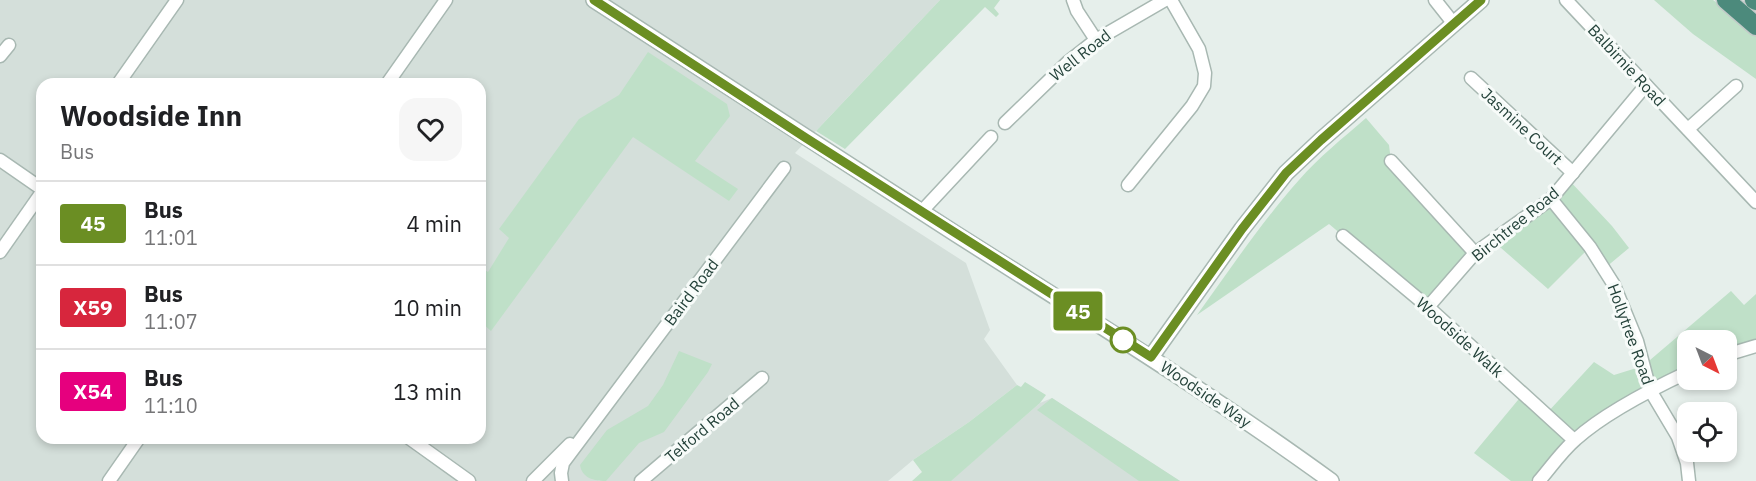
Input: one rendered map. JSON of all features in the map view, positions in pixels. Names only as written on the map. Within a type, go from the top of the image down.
[{"type":"highway","points":[[1726,0],[1756,26]]},
{"type":"street","points":[[122,78],[177,0]]},
{"type":"street","points":[[391,78],[446,0]]},
{"type":"street","points":[[1072,0],[1096,40]]},
{"type":"street","name":"Well Road","points":[[1005,123],[1068,62],[1096,40],[1165,0]]},
{"type":"street","points":[[1128,185],[1192,106],[1204,86],[1205,73],[1199,49],[1171,0]]},
{"type":"street","points":[[1435,0],[1454,24]]},
{"type":"street","points":[[1151,357],[1242,229],[1286,173],[1481,0]]},
{"type":"street","name":"Balbirnie Road","points":[[1566,0],[1756,202]]},
{"type":"street","name":"Woodside Way","points":[[599,2],[922,212],[1151,357],[1331,481]]},
{"type":"street","points":[[0,57],[9,45]]},
{"type":"street","name":"Jasmine Court","points":[[1471,78],[1574,173]]},
{"type":"street","name":"Birchtree Road","points":[[1428,307],[1475,253],[1551,199],[1646,85]]},
{"type":"street","points":[[1688,129],[1736,86]]},
{"type":"street","points":[[922,212],[991,137]]},
{"type":"street","points":[[0,160],[36,186]]},
{"type":"street","points":[[1391,161],[1475,253]]},
{"type":"street","name":"Baird Road","points":[[562,481],[563,463],[784,168]]},
{"type":"street","points":[[0,252],[36,199]]},
{"type":"street","name":"Hollytree Road","points":[[1551,199],[1586,242],[1614,285],[1636,341],[1650,390],[1678,437],[1687,463],[1689,481]]},
{"type":"street","name":"Woodside Walk","points":[[1343,236],[1428,307],[1574,440]]},
{"type":"street","points":[[1737,352],[1756,346]]},
{"type":"street","points":[[1539,481],[1574,440],[1588,429],[1650,390],[1677,377]]},
{"type":"street","name":"Telford Road","points":[[641,481],[762,378]]},
{"type":"street","name":"Baird Road","points":[[533,481],[598,416]]},
{"type":"street","points":[[109,481],[135,444]]},
{"type":"street","points":[[417,444],[469,481]]},
{"type":"street","points":[[533,481],[547,477],[562,481]]},
{"type":"shaded area","points":[[0,0],[940,0],[795,153],[966,263],[990,330],[984,339],[1017,385],[969,422],[913,460],[888,481],[0,481]]},
{"type":"shaded area","points":[[1052,398],[1180,481],[950,481],[1040,403]]},
{"type":"green space","points":[[940,0],[1000,0],[994,8],[999,14],[996,17],[985,7],[845,149],[816,131]]},
{"type":"green space","points":[[1654,0],[1713,0],[1756,32],[1756,79],[1693,34]]},
{"type":"green space","points":[[648,52],[727,104],[730,116],[695,161],[738,189],[729,201],[633,137],[491,331],[486,326],[486,271],[488,272],[509,238],[499,229],[579,119],[619,95]]},
{"type":"green space","points":[[1366,118],[1389,145],[1391,161],[1475,253],[1428,307],[1329,224],[1197,315],[1285,196],[1323,156]]},
{"type":"green space","points":[[1568,179],[1612,226],[1629,248],[1605,268],[1590,247],[1548,289],[1493,241]]},
{"type":"green space","points":[[1731,291],[1744,305],[1756,294],[1756,346],[1737,352],[1737,330],[1685,330]]},
{"type":"green space","points":[[1677,337],[1677,378],[1588,429],[1539,481],[1511,481],[1474,453],[1523,394],[1546,414],[1594,362],[1614,375],[1643,366]]},
{"type":"green space","points":[[679,351],[712,364],[664,432],[639,443],[606,481],[586,476],[580,465],[607,430],[648,406],[663,385]]},
{"type":"green space","points":[[1025,382],[1046,395],[1040,403],[951,481],[912,481],[922,472],[913,460],[969,422],[1017,385],[1021,387]]},
{"type":"green space","points":[[1052,398],[1180,481],[1139,481],[1037,410]]},
{"type":"bus line","name":"45","points":[[594,0],[1151,357],[1242,229],[1286,173],[1481,0]]}]
